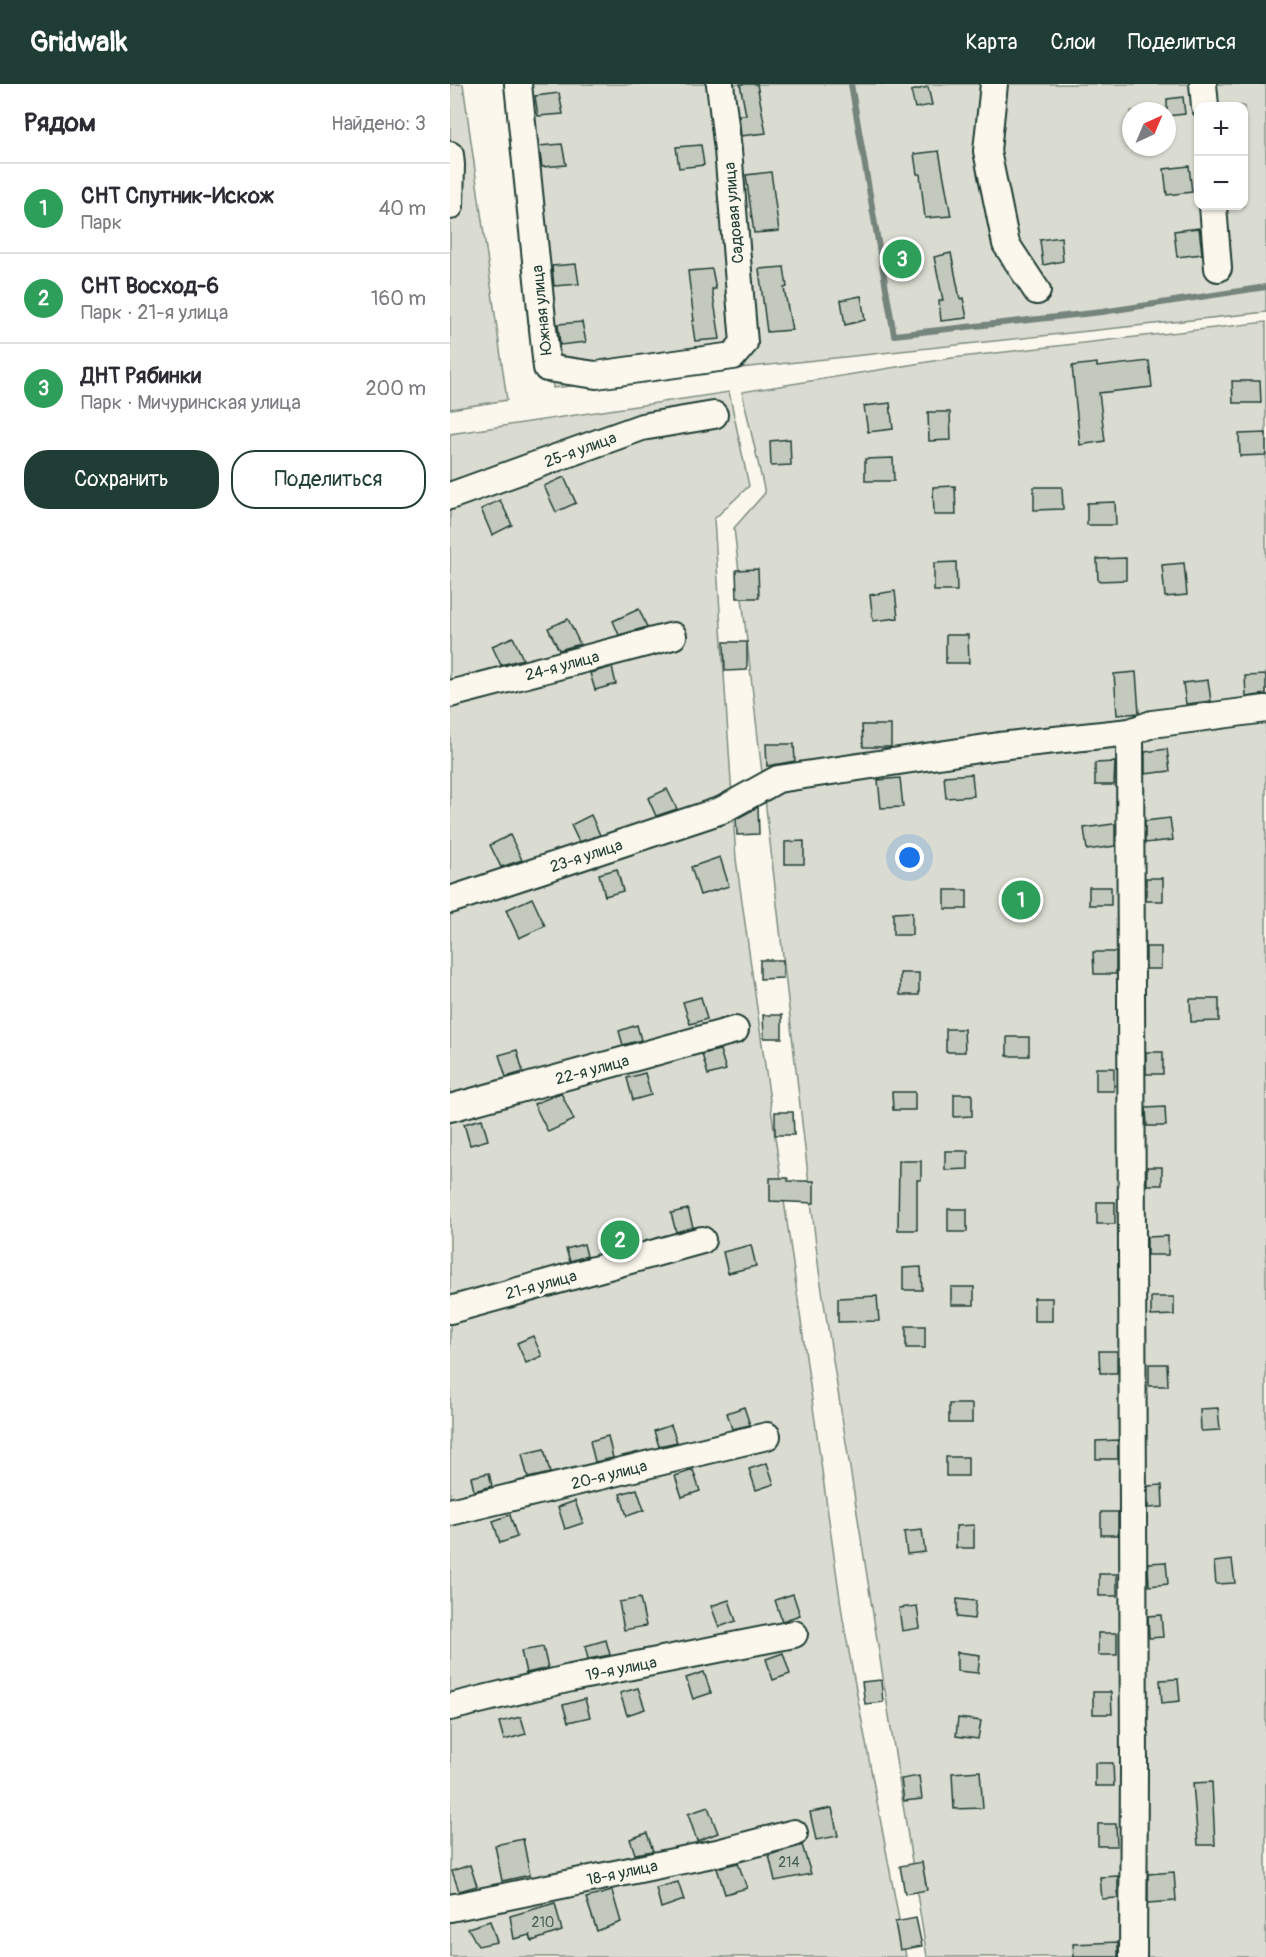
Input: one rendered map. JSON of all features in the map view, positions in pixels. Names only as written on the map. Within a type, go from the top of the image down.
[{"type":"street","name":"Южная улица","points":[[518,84],[547,368],[596,375],[733,356],[744,343]]},
{"type":"street","name":"Садовая улица","points":[[720,84],[728,150],[744,343]]},
{"type":"street","points":[[994,84],[987,151],[1006,244],[1037,291]]},
{"type":"street","points":[[1203,84],[1205,102]]},
{"type":"street","points":[[450,155],[450,206]]},
{"type":"street","points":[[1213,210],[1218,268]]},
{"type":"street","name":"25-я улица","points":[[450,496],[642,427],[714,415]]},
{"type":"street","name":"24-я улица","points":[[450,694],[673,636]]},
{"type":"street","name":"23-я улица","points":[[450,900],[722,810],[778,779],[999,746],[1130,732],[1152,724],[1266,710]]},
{"type":"street","points":[[1130,732],[1133,1957]]},
{"type":"street","name":"22-я улица","points":[[450,1108],[735,1030]]},
{"type":"street","name":"21-я улица","points":[[450,1310],[702,1240]]},
{"type":"street","name":"20-я улица","points":[[450,1512],[767,1436]]},
{"type":"street","name":"19-я улица","points":[[450,1707],[571,1678],[794,1634]]},
{"type":"street","name":"18-я улица","points":[[450,1908],[717,1853],[794,1833]]},
{"type":"shaded area","points":[[450,84],[463,84],[507,400],[450,409]]},
{"type":"shaded area","points":[[517,84],[1266,84],[1266,312],[553,388]]},
{"type":"shaded area","points":[[1266,322],[1266,1957],[927,1957],[819,1271],[734,528],[765,493],[742,392],[952,358]]},
{"type":"shaded area","points":[[729,392],[749,486],[714,519],[736,859],[843,1620],[906,1957],[450,1957],[450,434]]},
{"type":"building","points":[[740,84],[757,84],[766,133],[741,136],[739,115],[746,115]]},
{"type":"building","points":[[928,87],[932,105],[915,108],[911,91]]},
{"type":"building","points":[[559,93],[563,114],[538,116],[535,96]]},
{"type":"building","points":[[1183,97],[1185,114],[1176,115],[1176,102],[1167,102],[1167,99]]},
{"type":"building","points":[[562,144],[566,165],[542,167],[539,146]]},
{"type":"building","points":[[701,145],[704,165],[679,168],[676,147]]},
{"type":"building","points":[[939,151],[951,216],[925,218],[920,174],[917,174],[914,154]]},
{"type":"building","points":[[1189,166],[1192,192],[1167,195],[1164,169]]},
{"type":"building","points":[[771,172],[779,231],[754,233],[746,175]]},
{"type":"building","points":[[1199,228],[1202,254],[1177,257],[1174,231]]},
{"type":"building","points":[[1061,237],[1063,261],[1043,265],[1040,240]]},
{"type":"building","points":[[951,253],[960,299],[963,298],[967,318],[941,321],[939,301],[943,300],[934,257]]},
{"type":"building","points":[[576,264],[579,284],[554,286],[552,266]]},
{"type":"building","points":[[784,267],[787,287],[784,288],[792,330],[767,332],[759,269]]},
{"type":"building","points":[[712,269],[716,289],[712,289],[720,339],[695,341],[688,271]]},
{"type":"building","points":[[861,296],[865,320],[845,325],[841,300]]},
{"type":"building","points":[[582,322],[586,342],[560,345],[558,324]]},
{"type":"building","points":[[1149,361],[1152,387],[1099,393],[1105,441],[1080,445],[1072,366],[1097,363],[1097,367]]},
{"type":"building","points":[[1232,381],[1260,381],[1261,403],[1233,403]]},
{"type":"building","points":[[890,403],[893,429],[868,432],[864,406]]},
{"type":"building","points":[[928,412],[950,412],[951,440],[929,441]]},
{"type":"building","points":[[1266,433],[1266,455],[1240,456],[1239,434]]},
{"type":"building","points":[[790,439],[791,465],[771,466],[770,441]]},
{"type":"building","points":[[893,458],[894,481],[865,481],[865,459]]},
{"type":"building","points":[[564,477],[576,503],[556,512],[544,486]]},
{"type":"building","points":[[955,486],[956,515],[934,515],[933,487]]},
{"type":"building","points":[[1034,487],[1062,487],[1063,509],[1034,510]]},
{"type":"building","points":[[500,500],[512,525],[492,535],[481,509]]},
{"type":"building","points":[[1115,502],[1116,525],[1087,525],[1087,503]]},
{"type":"building","points":[[1126,558],[1126,580],[1098,581],[1097,559]]},
{"type":"building","points":[[956,562],[957,591],[934,591],[934,563]]},
{"type":"building","points":[[1184,563],[1187,595],[1165,597],[1162,565]]},
{"type":"building","points":[[758,569],[759,598],[737,598],[736,570]]},
{"type":"building","points":[[895,591],[898,618],[873,621],[870,595]]},
{"type":"building","points":[[639,609],[647,627],[619,635],[613,621]]},
{"type":"building","points":[[568,619],[580,644],[559,650],[548,628]]},
{"type":"building","points":[[946,635],[968,635],[969,663],[946,663]]},
{"type":"building","points":[[513,637],[523,659],[501,665],[492,646]]},
{"type":"building","points":[[724,642],[747,642],[747,670],[725,671]]},
{"type":"building","points":[[612,667],[616,684],[595,690],[590,673]]},
{"type":"building","points":[[1136,672],[1139,713],[1117,715],[1114,674]]},
{"type":"building","points":[[1266,675],[1266,694],[1246,697],[1245,676]]},
{"type":"building","points":[[1208,680],[1211,701],[1186,704],[1183,683]]},
{"type":"building","points":[[862,725],[891,725],[891,747],[863,747]]},
{"type":"building","points":[[766,744],[794,744],[795,761],[767,766]]},
{"type":"building","points":[[1167,749],[1170,771],[1145,774],[1145,752]]},
{"type":"building","points":[[1115,762],[1114,785],[1095,785],[1095,763]]},
{"type":"building","points":[[972,774],[974,796],[946,798],[944,776]]},
{"type":"building","points":[[900,778],[903,807],[881,808],[878,780]]},
{"type":"building","points":[[667,789],[677,809],[656,816],[648,798]]},
{"type":"building","points":[[758,807],[759,834],[737,835],[736,819]]},
{"type":"building","points":[[591,815],[600,835],[579,842],[571,825]]},
{"type":"building","points":[[1170,818],[1173,840],[1145,843],[1145,821]]},
{"type":"building","points":[[1115,824],[1115,846],[1087,850],[1084,828]]},
{"type":"building","points":[[510,835],[522,860],[501,867],[490,845]]},
{"type":"building","points":[[804,841],[804,864],[785,864],[785,842]]},
{"type":"building","points":[[720,857],[729,886],[700,895],[691,867]]},
{"type":"building","points":[[617,869],[623,891],[605,896],[599,874]]},
{"type":"building","points":[[1146,878],[1163,878],[1163,901],[1146,901]]},
{"type":"building","points":[[1089,887],[1111,887],[1111,905],[1089,905]]},
{"type":"building","points":[[945,890],[967,890],[967,909],[945,909]]},
{"type":"building","points":[[532,898],[545,926],[519,938],[506,910]]},
{"type":"building","points":[[912,912],[912,935],[893,935],[893,913]]},
{"type":"building","points":[[1146,947],[1161,947],[1161,969],[1146,969]]},
{"type":"building","points":[[1093,952],[1116,952],[1116,974],[1094,974]]},
{"type":"building","points":[[760,960],[783,960],[783,978],[760,979]]},
{"type":"building","points":[[900,973],[919,973],[919,995],[900,995]]},
{"type":"building","points":[[701,997],[707,1019],[690,1024],[683,1002]]},
{"type":"building","points":[[1190,999],[1219,999],[1219,1021],[1191,1022]]},
{"type":"building","points":[[763,1015],[782,1015],[782,1038],[764,1038]]},
{"type":"building","points":[[637,1025],[641,1040],[623,1045],[619,1031]]},
{"type":"building","points":[[946,1029],[964,1029],[965,1052],[946,1052]]},
{"type":"building","points":[[1007,1037],[1029,1037],[1029,1056],[1007,1056]]},
{"type":"building","points":[[517,1050],[523,1072],[506,1077],[499,1055]]},
{"type":"building","points":[[720,1050],[726,1070],[708,1075],[702,1054]]},
{"type":"building","points":[[1146,1052],[1163,1052],[1163,1074],[1146,1074]]},
{"type":"building","points":[[1096,1068],[1114,1068],[1114,1091],[1096,1091]]},
{"type":"building","points":[[645,1073],[651,1095],[633,1100],[627,1078]]},
{"type":"building","points":[[892,1092],[915,1092],[915,1110],[893,1110]]},
{"type":"building","points":[[561,1093],[574,1120],[548,1132],[534,1104]]},
{"type":"building","points":[[954,1094],[972,1094],[972,1116],[954,1117]]},
{"type":"building","points":[[1165,1107],[1166,1126],[1147,1126],[1146,1108]]},
{"type":"building","points":[[775,1112],[793,1112],[794,1135],[775,1135]]},
{"type":"building","points":[[482,1119],[488,1140],[470,1145],[464,1124]]},
{"type":"building","points":[[945,1151],[968,1151],[968,1169],[945,1170]]},
{"type":"building","points":[[899,1161],[921,1161],[921,1180],[917,1180],[917,1230],[898,1230]]},
{"type":"building","points":[[1147,1167],[1162,1167],[1162,1185],[1147,1185]]},
{"type":"building","points":[[770,1178],[814,1181],[814,1203],[770,1201]]},
{"type":"building","points":[[1097,1202],[1115,1202],[1115,1224],[1097,1224]]},
{"type":"building","points":[[688,1209],[693,1227],[676,1232],[671,1213]]},
{"type":"building","points":[[948,1209],[967,1209],[967,1232],[948,1232]]},
{"type":"building","points":[[1168,1236],[1168,1255],[1147,1255],[1147,1237]]},
{"type":"building","points":[[584,1244],[587,1256],[570,1261],[566,1249]]},
{"type":"building","points":[[751,1245],[756,1266],[728,1273],[723,1252]]},
{"type":"building","points":[[921,1267],[922,1290],[903,1290],[903,1268]]},
{"type":"building","points":[[951,1287],[974,1287],[974,1305],[951,1305]]},
{"type":"building","points":[[877,1296],[879,1321],[838,1322],[838,1298]]},
{"type":"building","points":[[1151,1297],[1174,1297],[1174,1315],[1151,1316]]},
{"type":"building","points":[[1034,1298],[1052,1298],[1052,1321],[1034,1321]]},
{"type":"building","points":[[906,1326],[925,1326],[925,1348],[906,1348]]},
{"type":"building","points":[[533,1336],[542,1356],[526,1363],[517,1343]]},
{"type":"building","points":[[1099,1351],[1117,1351],[1117,1373],[1100,1373]]},
{"type":"building","points":[[1149,1364],[1167,1364],[1168,1386],[1149,1386]]},
{"type":"building","points":[[949,1404],[972,1404],[972,1423],[949,1423]]},
{"type":"building","points":[[744,1407],[750,1425],[732,1429],[727,1413]]},
{"type":"building","points":[[1218,1408],[1220,1430],[1201,1431],[1200,1409]]},
{"type":"building","points":[[671,1425],[677,1442],[659,1446],[654,1431]]},
{"type":"building","points":[[608,1436],[613,1458],[595,1462],[590,1441]]},
{"type":"building","points":[[1118,1440],[1118,1459],[1096,1459],[1096,1441]]},
{"type":"building","points":[[544,1449],[550,1473],[528,1478],[522,1454]]},
{"type":"building","points":[[946,1457],[968,1457],[968,1476],[946,1476]]},
{"type":"building","points":[[767,1463],[774,1484],[756,1490],[749,1469]]},
{"type":"building","points":[[693,1470],[700,1491],[682,1497],[675,1476]]},
{"type":"building","points":[[489,1473],[492,1486],[474,1491],[471,1477]]},
{"type":"building","points":[[1162,1485],[1163,1507],[1148,1508],[1148,1486]]},
{"type":"building","points":[[637,1489],[644,1510],[627,1516],[620,1494]]},
{"type":"building","points":[[575,1501],[583,1523],[565,1529],[558,1507]]},
{"type":"building","points":[[1101,1512],[1118,1512],[1118,1535],[1101,1535]]},
{"type":"building","points":[[510,1515],[517,1537],[500,1543],[493,1521]]},
{"type":"building","points":[[974,1525],[974,1548],[956,1548],[956,1526]]},
{"type":"building","points":[[922,1530],[925,1552],[907,1554],[904,1532]]},
{"type":"building","points":[[1232,1560],[1235,1583],[1216,1584],[1214,1562]]},
{"type":"building","points":[[1166,1562],[1168,1584],[1149,1586],[1148,1563]]},
{"type":"building","points":[[1099,1574],[1117,1574],[1117,1596],[1099,1596]]},
{"type":"building","points":[[793,1594],[800,1615],[782,1621],[775,1600]]},
{"type":"building","points":[[640,1598],[646,1626],[624,1630],[619,1602]]},
{"type":"building","points":[[957,1599],[976,1601],[974,1619],[957,1617]]},
{"type":"building","points":[[729,1600],[736,1621],[719,1627],[711,1606]]},
{"type":"building","points":[[917,1606],[920,1628],[902,1631],[899,1608]]},
{"type":"building","points":[[1161,1615],[1163,1637],[1149,1638],[1148,1616]]},
{"type":"building","points":[[1098,1633],[1117,1633],[1117,1655],[1098,1655]]},
{"type":"building","points":[[606,1640],[610,1655],[588,1659],[585,1646]]},
{"type":"building","points":[[543,1647],[548,1668],[526,1673],[521,1651]]},
{"type":"building","points":[[957,1652],[980,1655],[978,1673],[957,1671]]},
{"type":"building","points":[[783,1653],[790,1674],[773,1680],[766,1659]]},
{"type":"building","points":[[704,1672],[711,1693],[693,1699],[686,1678]]},
{"type":"building","points":[[1178,1679],[1180,1701],[1162,1703],[1160,1680]]},
{"type":"building","points":[[881,1680],[883,1702],[865,1704],[862,1682]]},
{"type":"building","points":[[638,1688],[645,1709],[627,1715],[620,1693]]},
{"type":"building","points":[[1093,1692],[1111,1692],[1112,1714],[1093,1714]]},
{"type":"building","points":[[585,1699],[590,1717],[568,1722],[563,1705]]},
{"type":"building","points":[[521,1717],[526,1734],[504,1740],[499,1722]]},
{"type":"building","points":[[958,1718],[981,1721],[978,1739],[956,1736]]},
{"type":"building","points":[[1095,1763],[1113,1763],[1114,1786],[1095,1786]]},
{"type":"building","points":[[980,1771],[983,1808],[954,1809],[952,1773]]},
{"type":"building","points":[[919,1776],[922,1799],[904,1801],[901,1779]]},
{"type":"building","points":[[1212,1782],[1215,1845],[1198,1845],[1193,1783]]},
{"type":"building","points":[[708,1807],[718,1833],[697,1841],[688,1814]]},
{"type":"building","points":[[832,1808],[838,1836],[816,1840],[810,1812]]},
{"type":"building","points":[[1098,1824],[1116,1824],[1117,1846],[1098,1846]]},
{"type":"building","points":[[647,1833],[653,1851],[635,1854],[630,1839]]},
{"type":"building","points":[[523,1839],[530,1875],[502,1881],[495,1845]]},
{"type":"building","points":[[802,1845],[811,1874],[775,1881],[769,1855]]},
{"type":"building","points":[[922,1862],[927,1890],[905,1894],[900,1866]]},
{"type":"building","points":[[738,1863],[747,1888],[725,1894],[717,1868]]},
{"type":"building","points":[[470,1865],[477,1886],[459,1891],[452,1871]]},
{"type":"building","points":[[1174,1872],[1176,1901],[1148,1903],[1148,1874]]},
{"type":"building","points":[[1118,1876],[1118,1898],[1102,1899],[1100,1877]]},
{"type":"building","points":[[678,1882],[684,1900],[661,1908],[656,1888]]},
{"type":"building","points":[[612,1891],[621,1922],[597,1931],[586,1898]]},
{"type":"building","points":[[555,1903],[562,1931],[532,1941],[530,1935],[514,1939],[510,1916]]},
{"type":"building","points":[[916,1918],[922,1946],[900,1950],[895,1922]]},
{"type":"building","points":[[490,1921],[497,1942],[478,1946],[468,1928]]},
{"type":"building","points":[[1118,1942],[1118,1957],[1074,1957],[1073,1944]]},
{"type":"waterway","points":[[851,84],[894,335],[1102,312],[1266,287]]},
{"type":"place","name":"ДНТ Рябинки","points":[[902,259]]},
{"type":"place","name":"СНТ Спутник-Искож","points":[[1021,900]]},
{"type":"place","name":"СНТ Восход-6","points":[[620,1240]]}]
